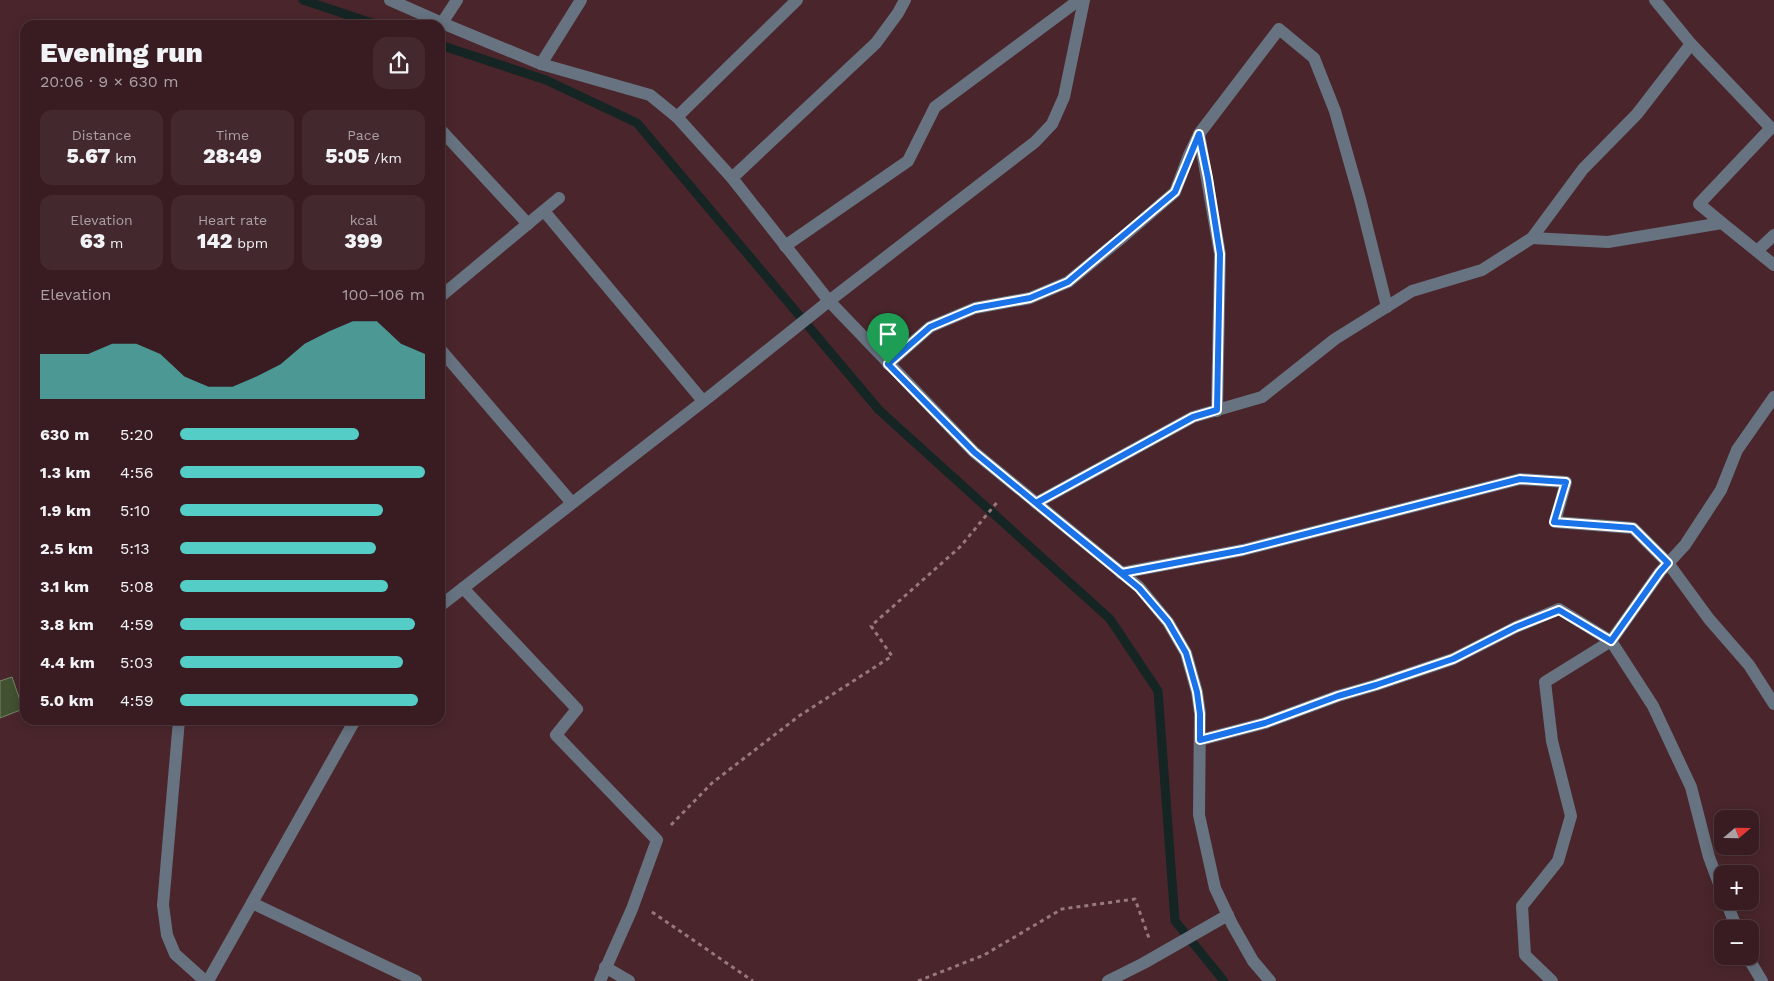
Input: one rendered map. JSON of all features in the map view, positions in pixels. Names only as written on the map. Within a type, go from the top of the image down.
[{"type":"street","points":[[390,0],[435,20]]},
{"type":"street","points":[[444,20],[457,0]]},
{"type":"street","points":[[541,64],[581,0]]},
{"type":"street","points":[[677,117],[797,0]]},
{"type":"street","points":[[732,178],[876,43],[905,0]]},
{"type":"street","points":[[785,246],[908,161],[935,107],[1079,0]]},
{"type":"street","points":[[445,602],[794,328],[1035,142],[1052,124],[1064,97],[1084,0]]},
{"type":"street","points":[[1655,0],[1691,44],[1770,128],[1699,204],[1774,265]]},
{"type":"street","points":[[445,24],[541,64],[650,95],[677,117],[732,178],[785,246],[824,305],[888,364],[974,452],[1139,588],[1168,622],[1186,653],[1197,692],[1200,714],[1199,815],[1216,888],[1228,915],[1253,961],[1270,981]]},
{"type":"street","points":[[888,364],[930,327],[975,308],[1030,298],[1068,282],[1175,192],[1199,134],[1278,29],[1314,58],[1335,111],[1360,198],[1387,307]]},
{"type":"street","points":[[1036,503],[1193,417],[1262,398],[1335,339],[1412,292],[1482,270],[1532,238],[1582,169],[1637,114],[1691,44]]},
{"type":"street","points":[[445,134],[528,224]]},
{"type":"street","points":[[1199,134],[1220,254],[1217,410]]},
{"type":"street","points":[[445,293],[559,198]]},
{"type":"street","points":[[544,211],[703,401]]},
{"type":"street","points":[[1532,238],[1608,242],[1722,223]]},
{"type":"street","points":[[1757,251],[1774,235]]},
{"type":"street","points":[[445,355],[572,503]]},
{"type":"street","points":[[1552,981],[1525,955],[1522,906],[1558,861],[1570,816],[1552,741],[1545,682],[1611,641],[1660,572],[1685,545],[1721,490],[1737,450],[1774,397]]},
{"type":"street","points":[[1122,573],[1243,550],[1520,479],[1566,482],[1554,522],[1633,528],[1668,563],[1708,619],[1749,665],[1774,704]]},
{"type":"street","points":[[463,588],[577,708],[556,735],[657,840],[635,900],[600,981]]},
{"type":"street","points":[[1200,740],[1265,723],[1338,696],[1453,659],[1516,627],[1559,610],[1611,641],[1653,706],[1691,788],[1714,870]]},
{"type":"street","points":[[179,725],[162,905],[166,935],[175,954],[207,981],[352,725]]},
{"type":"street","points":[[252,903],[416,981]]},
{"type":"street","points":[[1108,981],[1155,957],[1228,915]]},
{"type":"street","points":[[1753,965],[1762,981]]},
{"type":"street","points":[[605,967],[629,981]]},
{"type":"path","points":[[657,840],[712,783],[799,716],[892,656],[871,626],[960,547],[1002,496]]},
{"type":"path","points":[[918,981],[984,955],[1062,909],[1135,899],[1155,957]]},
{"type":"path","points":[[635,900],[753,981]]},
{"type":"building","points":[[12,677],[20,700],[20,710],[0,718],[0,681]]},
{"type":"waterway","points":[[303,0],[363,20]]},
{"type":"waterway","points":[[445,47],[546,80],[637,123],[879,410],[1110,619],[1158,691],[1175,921],[1224,981]]},
{"type":"route","points":[[1199,134],[1220,254],[1217,410],[1193,417],[1036,503],[1122,573],[1243,550],[1520,479],[1566,482],[1554,522],[1633,528],[1668,563],[1611,641],[1559,610],[1516,627],[1453,659],[1338,696],[1265,723],[1200,740],[1200,714],[1197,692],[1186,653],[1168,622],[1139,588],[974,452],[888,364],[930,327],[975,308],[1030,298],[1068,282],[1175,192],[1199,134]]}]
